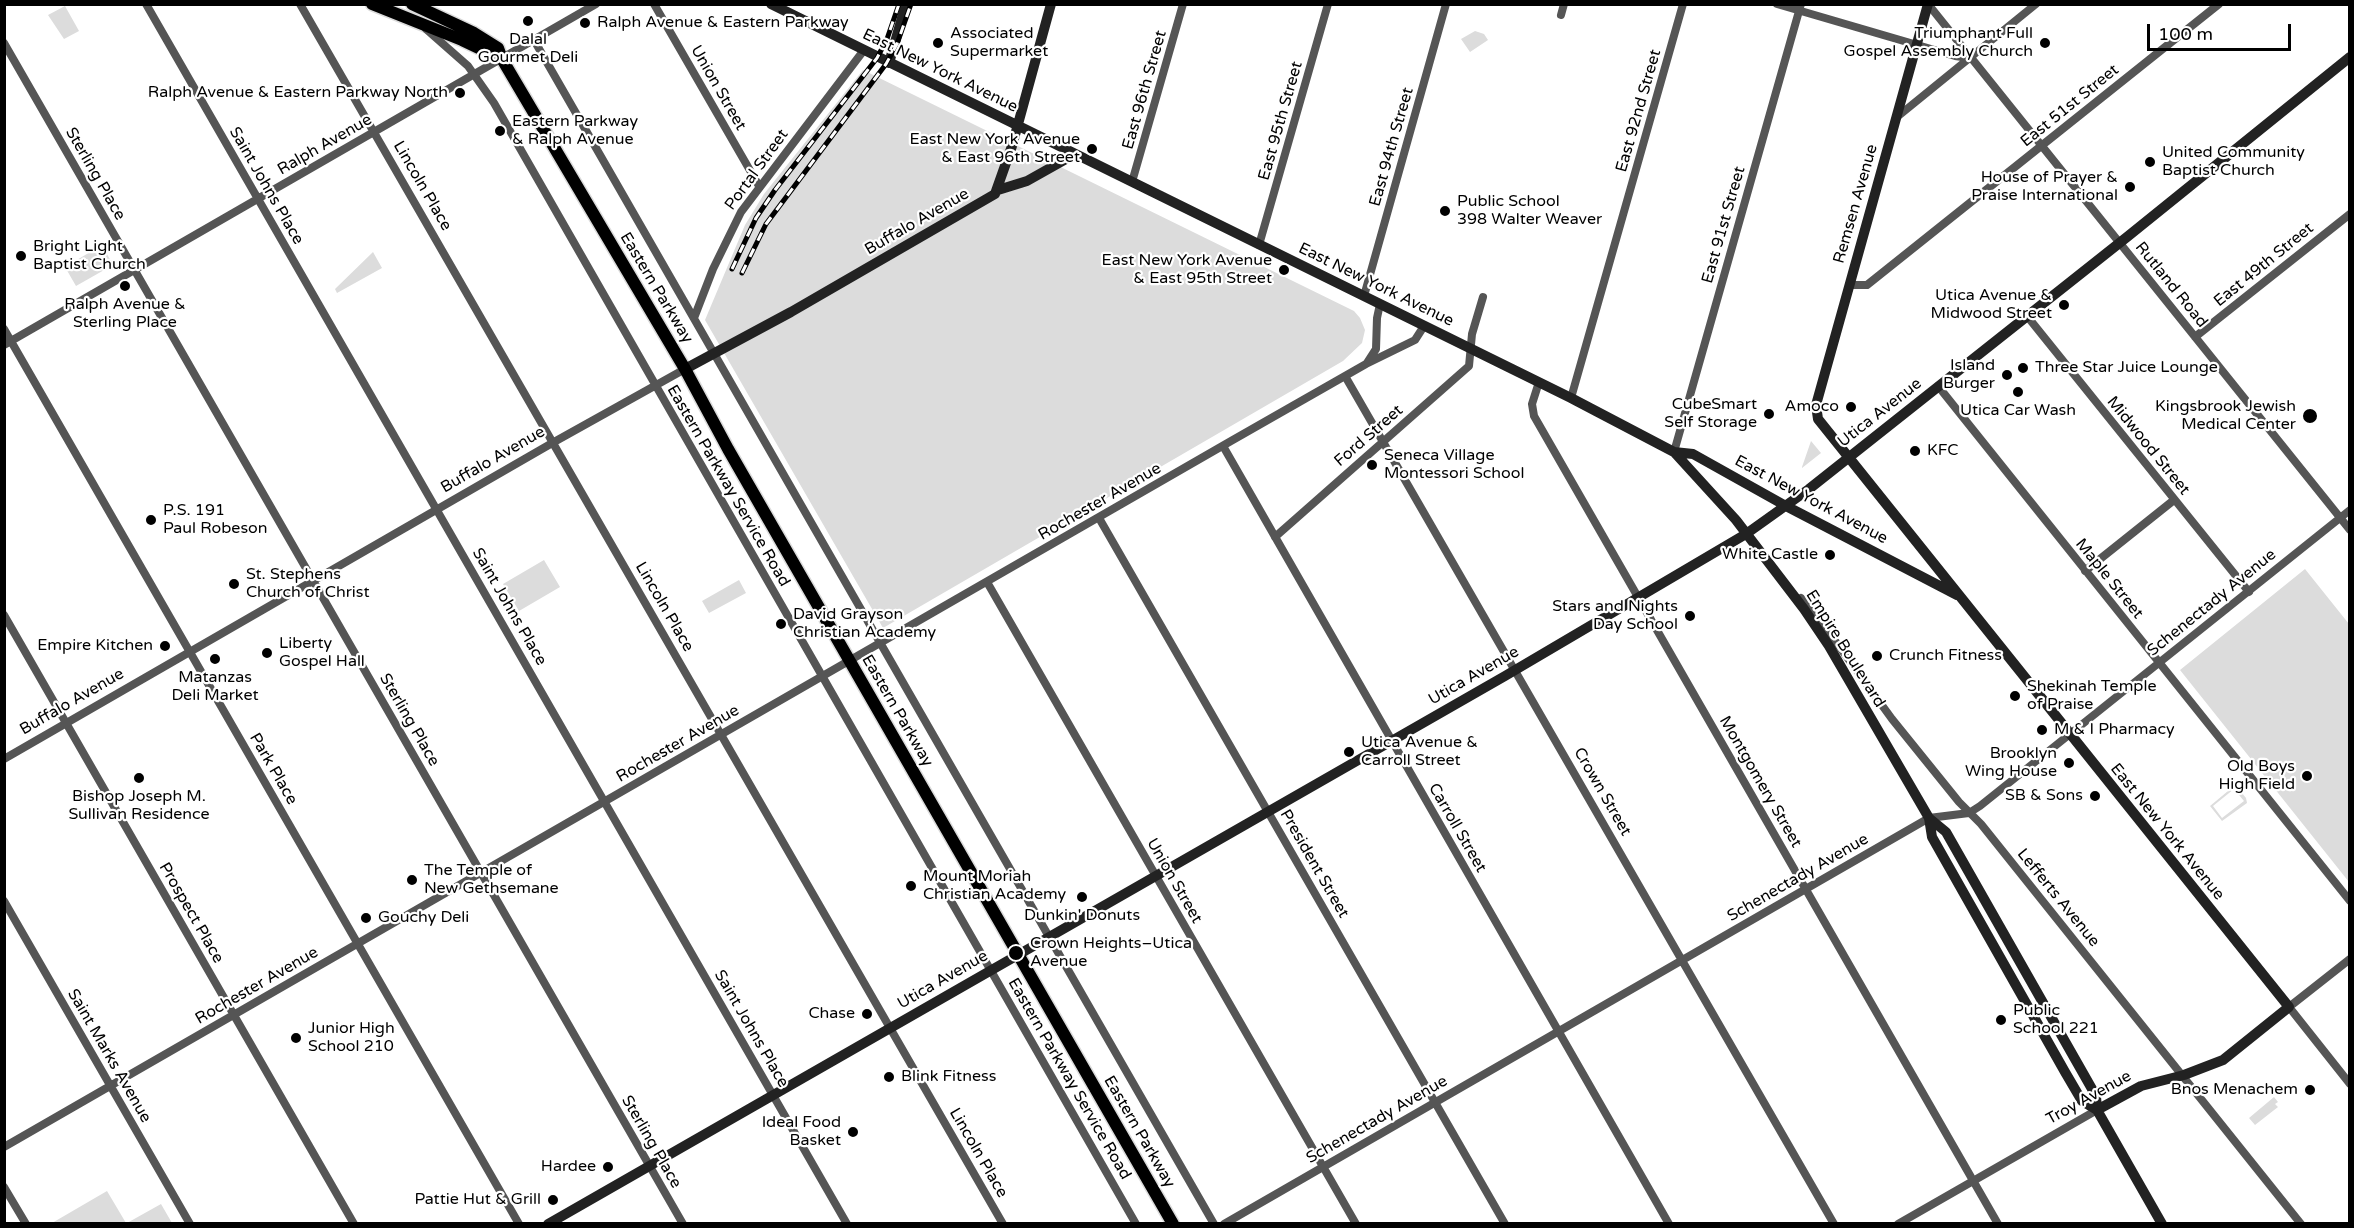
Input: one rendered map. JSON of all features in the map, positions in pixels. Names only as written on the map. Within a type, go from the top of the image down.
[{"type":"main road","points":[[372,4],[422,26],[449,34],[502,59]]},
{"type":"main road","name":"Eastern Parkway","points":[[412,4],[431,8],[498,48],[502,59],[685,369],[728,449],[1173,1224]]},
{"type":"main road","name":"East New York Avenue","points":[[771,4],[1539,382],[1674,452],[1692,454],[1786,506],[1963,598]]},
{"type":"main road","points":[[889,63],[906,4]]},
{"type":"main road","points":[[998,190],[1051,4]]},
{"type":"main road","name":"Remsen Avenue","points":[[1816,411],[1928,4]]},
{"type":"main road","name":"Utica Avenue","points":[[548,1224],[1515,670],[1746,534],[1786,506],[2027,316],[2349,57]]},
{"type":"main road","name":"Buffalo Avenue","points":[[685,369],[988,199],[998,190],[1027,181],[1075,154]]},
{"type":"main road","name":"East New York Avenue","points":[[1816,411],[1823,427],[1963,598],[2289,1007]]},
{"type":"main road","name":"Empire Boulevard","points":[[1674,452],[1746,534],[1792,593],[1829,646],[1929,818],[1946,832],[2096,1096],[2097,1110],[2162,1224]]},
{"type":"main road","name":"Troy Avenue","points":[[2097,1110],[2141,1086],[2184,1075],[2223,1060],[2289,1007]]},
{"type":"street","name":"Saint Johns Place","points":[[146,4],[847,1224]]},
{"type":"street","name":"Lincoln Place","points":[[300,4],[1003,1224]]},
{"type":"street","name":"Ralph Avenue","points":[[8,343],[596,4]]},
{"type":"street","name":"Union Street","points":[[654,4],[759,186]]},
{"type":"street","name":"East 96th Street","points":[[1132,182],[1183,4]]},
{"type":"street","name":"East 95th Street","points":[[1259,245],[1328,4]]},
{"type":"street","name":"East 94th Street","points":[[1364,296],[1446,4]]},
{"type":"street","points":[[1561,15],[1564,4]]},
{"type":"street","name":"East 92nd Street","points":[[1571,398],[1683,4]]},
{"type":"street","points":[[1777,4],[1800,8],[1917,45],[1970,58]]},
{"type":"street","name":"Rutland Road","points":[[1928,4],[2349,530]]},
{"type":"street","points":[[1896,118],[2036,4]]},
{"type":"street","name":"East 51st Street","points":[[1849,285],[1867,285],[2219,4]]},
{"type":"street","name":"East 91st Street","points":[[1674,452],[1800,8]]},
{"type":"street","name":"Eastern Parkway Service Road","points":[[422,26],[454,52],[474,74],[494,103],[1136,1224]]},
{"type":"street","points":[[534,40],[1214,1224]]},
{"type":"street","name":"Sterling Place","points":[[4,43],[683,1224]]},
{"type":"street","name":"Portal Street","points":[[694,318],[724,244],[741,212],[864,50]]},
{"type":"street","name":"East 49th Street","points":[[2195,337],[2349,214]]},
{"type":"street","name":"Ford Street","points":[[1275,537],[1469,366],[1472,334],[1483,297]]},
{"type":"street","points":[[1366,364],[1376,349],[1380,304]]},
{"type":"street","name":"Midwood Street","points":[[2027,316],[2249,592]]},
{"type":"street","name":"Rochester Avenue","points":[[4,1147],[1345,376],[1415,340],[1424,326]]},
{"type":"street","name":"Park Place","points":[[4,329],[8,343],[190,652],[519,1224]]},
{"type":"street","name":"Buffalo Avenue","points":[[4,759],[685,369]]},
{"type":"street","name":"Crown Street","points":[[1345,376],[1834,1224]]},
{"type":"street","name":"Montgomery Street","points":[[1539,382],[1533,399],[1534,416],[1998,1224]]},
{"type":"street","name":"Maple Street","points":[[1938,386],[2349,901]]},
{"type":"street","name":"Carroll Street","points":[[1223,446],[1669,1224]]},
{"type":"street","points":[[2085,571],[2174,500]]},
{"type":"street","name":"Schenectady Avenue","points":[[1224,1224],[1929,818],[1969,813],[2349,510]]},
{"type":"street","name":"President Street","points":[[1099,518],[1505,1224]]},
{"type":"street","name":"Union Street","points":[[987,582],[1356,1224]]},
{"type":"street","name":"Lefferts Avenue","points":[[1792,593],[1803,600],[1817,616],[1892,719],[1969,813],[1981,824],[2301,1224]]},
{"type":"street","name":"Prospect Place","points":[[4,615],[354,1224]]},
{"type":"street","name":"Saint Marks Avenue","points":[[4,901],[190,1224]]},
{"type":"street","name":"Troy Avenue","points":[[2289,1007],[2349,958]]},
{"type":"street","name":"East New York Avenue","points":[[2289,1007],[2349,1084]]},
{"type":"street","name":"Troy Avenue","points":[[1898,1224],[2097,1110]]},
{"type":"street","points":[[4,1186],[26,1224]]},
{"type":"shaded area","points":[[65,6],[79,31],[64,39],[48,15]]},
{"type":"shaded area","points":[[1475,31],[1484,34],[1488,40],[1470,52],[1461,39]]},
{"type":"shaded area","points":[[863,70],[1354,311],[1365,330],[1362,343],[1343,361],[883,628],[705,320],[745,225],[764,194]]},
{"type":"shaded area","points":[[102,245],[113,265],[76,286],[65,267]]},
{"type":"shaded area","points":[[373,252],[382,268],[337,293],[335,289]]},
{"type":"shaded area","points":[[1811,441],[1821,453],[1802,468],[1802,467]]},
{"type":"shaded area","points":[[544,560],[560,587],[519,611],[503,584]]},
{"type":"shaded area","name":"Old Boys High Field","points":[[2305,569],[2349,624],[2349,882],[2180,670]]},
{"type":"shaded area","points":[[739,580],[746,593],[709,613],[702,601]]},
{"type":"shaded area","points":[[2234,786],[2246,798],[2247,803],[2222,821],[2210,806]],"holes":[[[2234,789],[2244,801],[2222,818],[2213,806]]]},
{"type":"shaded area","points":[[2274,1097],[2278,1102],[2275,1104],[2278,1107],[2255,1125],[2249,1118]]},
{"type":"shaded area","points":[[107,1191],[126,1223],[52,1223]]},
{"type":"shaded area","points":[[161,1204],[172,1223],[127,1223]]},
{"type":"railway","points":[[732,269],[756,218],[775,190],[877,58],[887,39],[899,4]]},
{"type":"railway","points":[[742,273],[766,224],[886,64],[897,44],[911,4]]},
{"type":"place","name":"Dalal Gourmet Deli","points":[[528,21]]},
{"type":"place","name":"Ralph Avenue & Eastern Parkway","points":[[585,23]]},
{"type":"place","name":"Associated Supermarket","points":[[938,43]]},
{"type":"place","name":"Triumphant Full Gospel Assembly Church","points":[[2045,43]]},
{"type":"place","name":"Ralph Avenue & Eastern Parkway North","points":[[460,93]]},
{"type":"place","name":"Eastern Parkway & Ralph Avenue","points":[[500,131]]},
{"type":"place","name":"East New York Avenue & East 96th Street","points":[[1092,149]]},
{"type":"place","name":"United Community Baptist Church","points":[[2150,162]]},
{"type":"place","name":"House of Prayer & Praise International","points":[[2130,187]]},
{"type":"place","name":"Public School 398 Walter Weaver","points":[[1445,211]]},
{"type":"place","name":"Bright Light Baptist Church","points":[[21,256]]},
{"type":"place","name":"East New York Avenue & East 95th Street","points":[[1284,270]]},
{"type":"place","name":"Ralph Avenue & Sterling Place","points":[[125,286]]},
{"type":"place","name":"Utica Avenue & Midwood Street","points":[[2064,305]]},
{"type":"place","name":"Three Star Juice Lounge","points":[[2023,368]]},
{"type":"place","name":"Island Burger","points":[[2007,375]]},
{"type":"place","name":"Utica Car Wash","points":[[2018,392]]},
{"type":"place","name":"Amoco","points":[[1851,407]]},
{"type":"place","name":"CubeSmart Self Storage","points":[[1769,414]]},
{"type":"place","name":"Kingsbrook Jewish Medical Center","points":[[2310,416]]},
{"type":"place","name":"KFC","points":[[1915,451]]},
{"type":"place","name":"Seneca Village Montessori School","points":[[1372,465]]},
{"type":"place","name":"P.S. 191 Paul Robeson","points":[[151,520]]},
{"type":"place","name":"White Castle","points":[[1830,555]]},
{"type":"place","name":"St. Stephens Church of Christ","points":[[234,584]]},
{"type":"place","name":"Stars and Nights Day School","points":[[1690,616]]},
{"type":"place","name":"David Grayson Christian Academy","points":[[781,624]]},
{"type":"place","name":"Empire Kitchen","points":[[165,646]]},
{"type":"place","name":"Liberty Gospel Hall","points":[[267,653]]},
{"type":"place","name":"Crunch Fitness","points":[[1877,656]]},
{"type":"place","name":"Matanzas Deli Market","points":[[215,659]]},
{"type":"place","name":"Shekinah Temple of Praise","points":[[2015,696]]},
{"type":"place","name":"M & I Pharmacy","points":[[2042,730]]},
{"type":"place","name":"Utica Avenue & Carroll Street","points":[[1349,752]]},
{"type":"place","name":"Brooklyn Wing House","points":[[2069,763]]},
{"type":"place","name":"Old Boys High Field","points":[[2307,776]]},
{"type":"place","name":"Bishop Joseph M. Sullivan Residence","points":[[139,778]]},
{"type":"place","name":"SB & Sons","points":[[2095,796]]},
{"type":"place","name":"The Temple of New Gethsemane","points":[[412,880]]},
{"type":"place","name":"Mount Moriah Christian Academy","points":[[911,886]]},
{"type":"place","name":"Dunkin' Donuts","points":[[1082,897]]},
{"type":"place","name":"Gouchy Deli","points":[[366,918]]},
{"type":"place","name":"Crown Heights–Utica Avenue","points":[[1016,953]]},
{"type":"place","name":"Chase","points":[[867,1014]]},
{"type":"place","name":"Public School 221","points":[[2001,1020]]},
{"type":"place","name":"Junior High School 210","points":[[296,1038]]},
{"type":"place","name":"Blink Fitness","points":[[889,1077]]},
{"type":"place","name":"Bnos Menachem","points":[[2310,1090]]},
{"type":"place","name":"Ideal Food Basket","points":[[853,1132]]},
{"type":"place","name":"Hardee","points":[[608,1167]]},
{"type":"place","name":"Pattie Hut & Grill","points":[[553,1200]]}]
